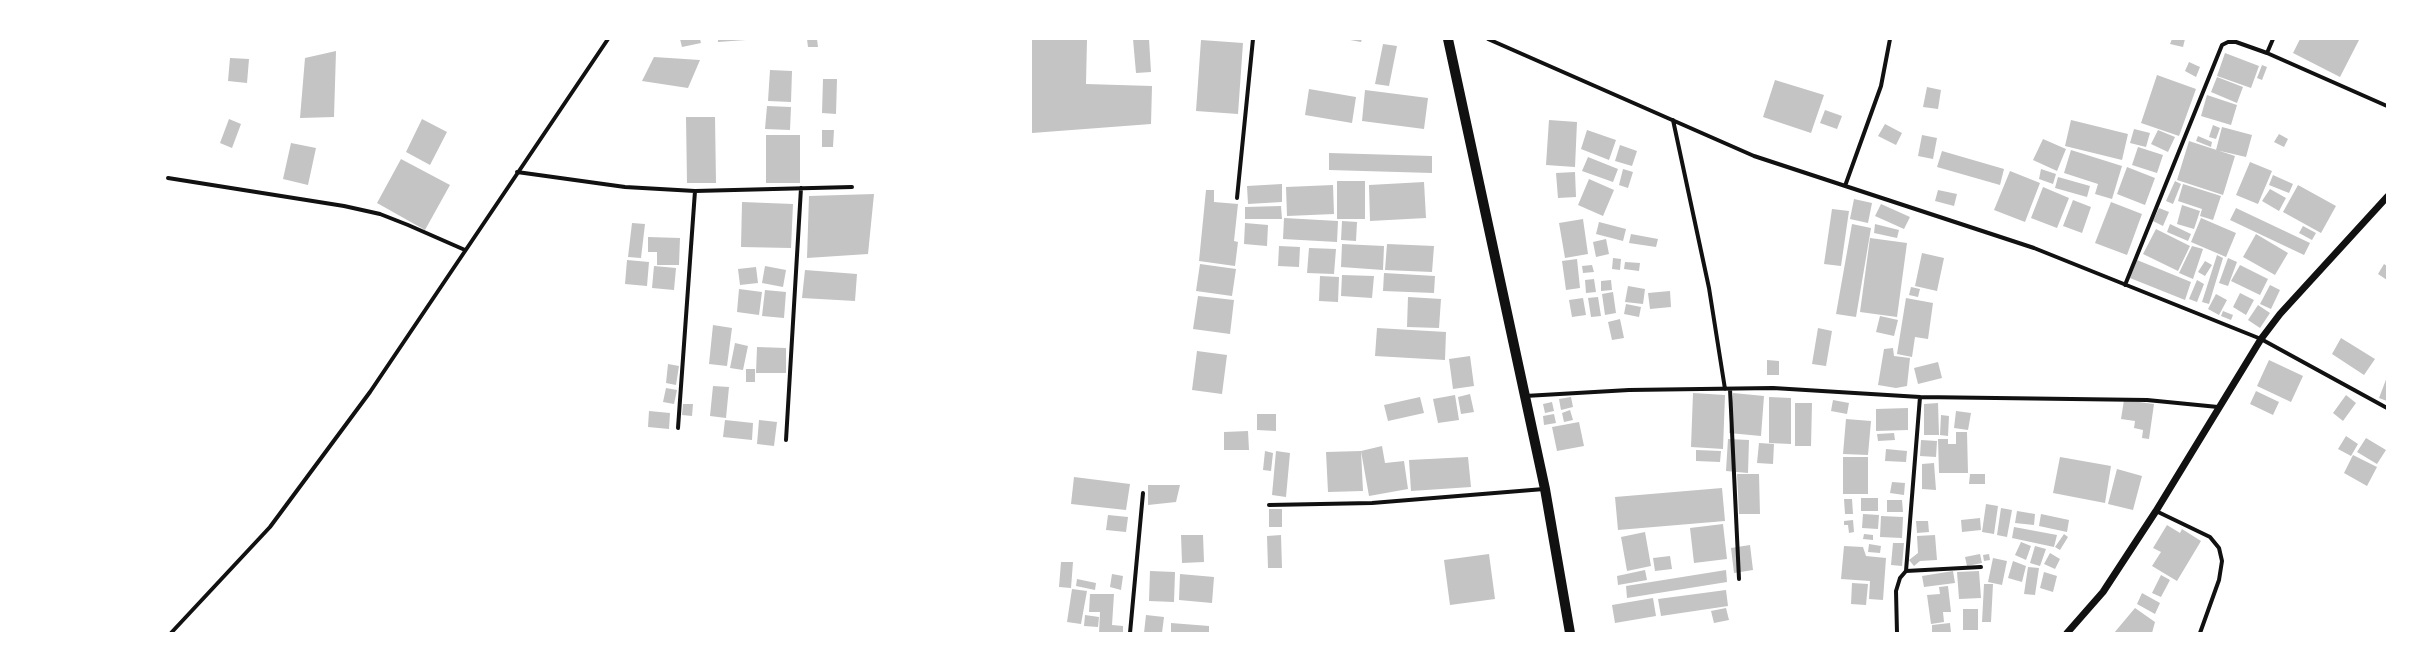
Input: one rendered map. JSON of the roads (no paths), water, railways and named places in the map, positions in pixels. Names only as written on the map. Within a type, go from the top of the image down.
[{"type":"main road","points":[[1448,39],[1545,489],[1570,633]]},
{"type":"street","points":[[171,633],[270,527],[370,392],[608,39]]},
{"type":"street","points":[[1237,198],[1253,39]]},
{"type":"street","points":[[1488,39],[1754,156],[2034,248],[2261,339],[2387,408]]},
{"type":"street","points":[[1845,186],[1881,86],[1890,39]]},
{"type":"street","points":[[2267,53],[2273,39]]},
{"type":"street","points":[[2125,285],[2222,45],[2228,42],[2236,42],[2267,53],[2387,106]]},
{"type":"street","points":[[1673,120],[1709,288],[1725,389]]},
{"type":"street","points":[[517,172],[625,187],[695,190],[852,187]]},
{"type":"street","points":[[168,178],[344,206],[380,214],[465,250]]},
{"type":"street","points":[[786,440],[801,188]]},
{"type":"street","points":[[678,428],[695,190]]},
{"type":"street","points":[[2067,633],[2103,592],[2156,511],[2218,406],[2261,339],[2280,314],[2387,197]]},
{"type":"street","points":[[1524,396],[1629,390],[1773,388],[1920,397],[2148,400],[2218,406]]},
{"type":"street","points":[[1730,389],[1739,579]]},
{"type":"street","points":[[1897,633],[1896,591],[1900,578],[1906,572],[1920,397]]},
{"type":"street","points":[[1269,505],[1372,504],[1545,489]]},
{"type":"street","points":[[1130,633],[1143,493]]},
{"type":"street","points":[[2156,511],[2210,537],[2218,548],[2222,561],[2218,580],[2200,633]]},
{"type":"street","points":[[1906,572],[1981,567]]}]
